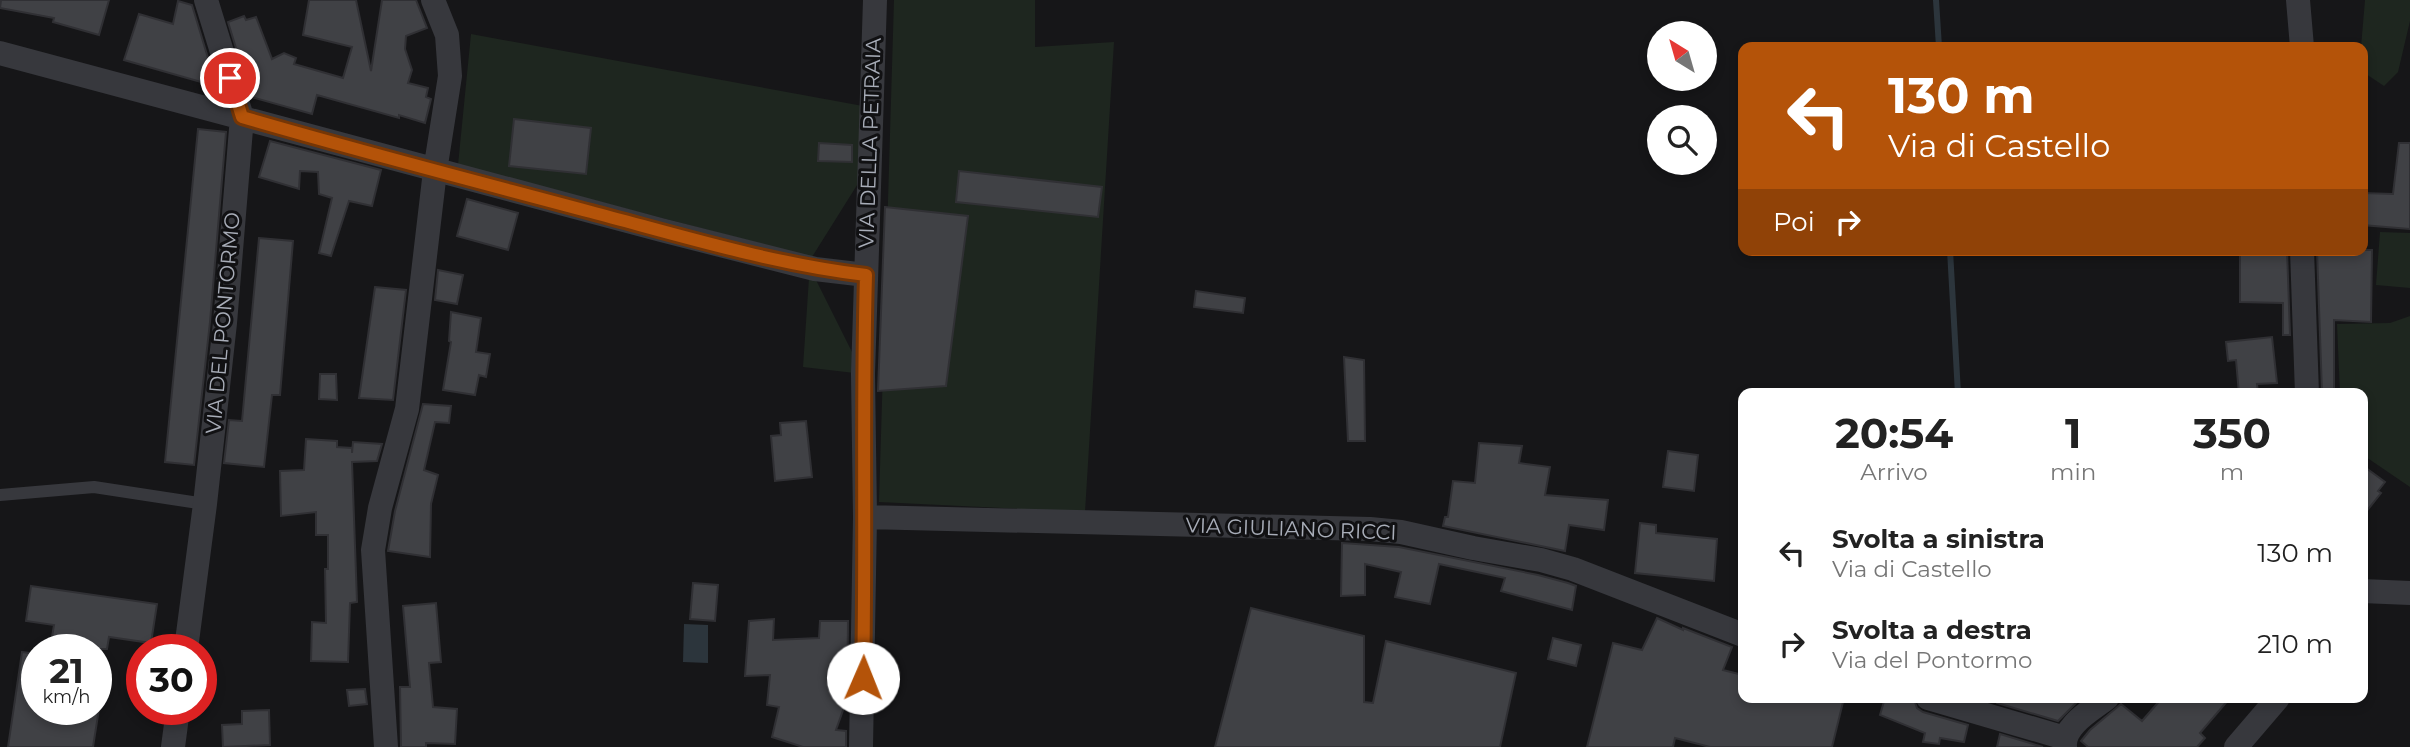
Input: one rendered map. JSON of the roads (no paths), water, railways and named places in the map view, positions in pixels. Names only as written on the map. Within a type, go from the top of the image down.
[{"type":"street","name":"VIA DEL PONTORMO","points":[[188,634],[225,323],[242,117],[206,0]]},
{"type":"street","points":[[386,747],[373,550],[380,508],[407,409],[435,172],[450,76],[447,35],[433,0]]},
{"type":"street","name":"VIA DELLA PETRAIA","points":[[861,747],[865,517],[863,374],[875,0]]},
{"type":"street","points":[[2298,0],[2302,42]]},
{"type":"street","points":[[0,52],[435,172],[816,269],[866,275]]},
{"type":"street","points":[[2302,256],[2307,388]]},
{"type":"street","name":"VIA GIULIANO RICCI","points":[[865,517],[1370,529],[1401,532],[1573,569],[1738,633]]},
{"type":"street","points":[[2368,591],[2410,593]]},
{"type":"street","points":[[1944,703],[2065,742],[2082,717],[2101,703]]},
{"type":"street","points":[[2236,747],[2274,703]]},
{"type":"street","points":[[173,747],[176,725]]},
{"type":"lane","points":[[0,495],[94,487],[205,503]]},
{"type":"waterway","points":[[1936,0],[1939,42]]},
{"type":"waterway","points":[[1950,256],[1958,388]]}]
